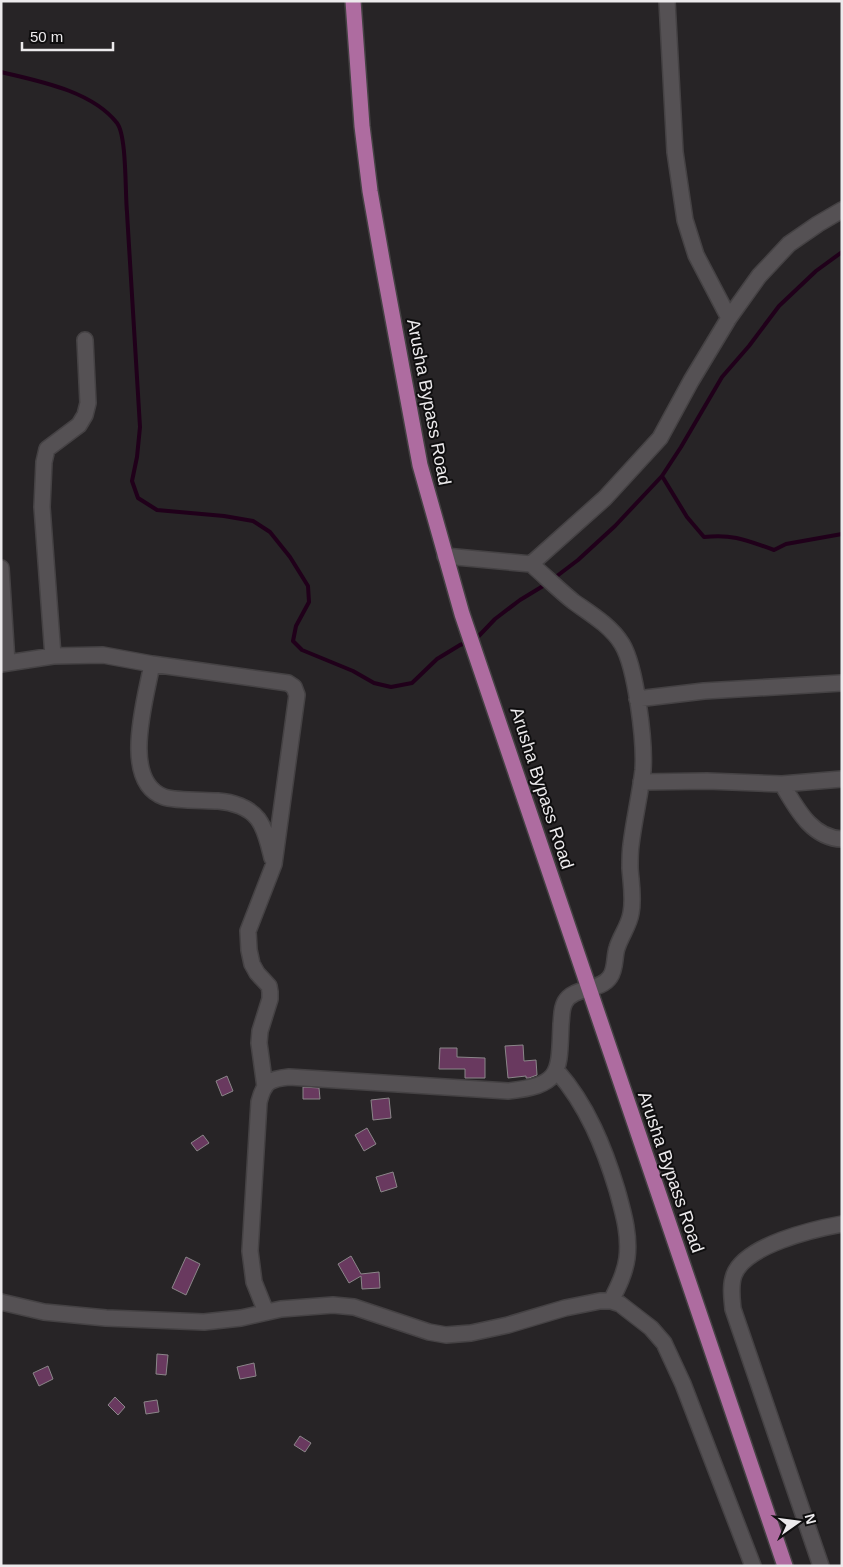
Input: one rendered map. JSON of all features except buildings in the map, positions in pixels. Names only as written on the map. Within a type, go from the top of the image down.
[{"type":"main road","name":"Arusha Bypass Road","points":[[353,1],[362,126],[370,191],[420,465],[462,614],[786,1566]]},
{"type":"street","points":[[667,1],[675,152],[686,220],[696,255],[729,318]]},
{"type":"street","points":[[532,564],[605,498],[660,438],[691,381],[729,318],[760,276],[789,244],[842,210]]},
{"type":"street","points":[[53,656],[42,507],[44,462],[47,449],[79,424],[85,415],[88,403],[85,340]]},
{"type":"street","points":[[266,1312],[254,1282],[250,1250],[259,1102],[262,1091],[267,1083],[274,1078],[289,1077],[508,1091],[539,1086],[557,1071],[561,1054],[562,1010],[565,1002],[570,996],[600,985],[610,977],[617,946],[630,921],[633,905],[630,866],[631,844],[641,782],[642,753],[637,699],[630,664],[623,645],[613,631],[558,588],[532,564],[446,556]]},
{"type":"street","points":[[1,568],[4,663],[53,656],[102,655],[288,683],[294,687],[297,695],[274,864],[248,931],[252,964],[269,986],[270,992],[270,999],[260,1031],[259,1043],[265,1086]]},
{"type":"street","points":[[152,664],[139,734],[139,758],[142,774],[146,782],[152,790],[165,797],[224,802],[243,807],[252,813],[263,827],[274,864]]},
{"type":"street","points":[[637,699],[704,691],[842,683]]},
{"type":"street","points":[[641,782],[707,781],[782,784],[842,780]]},
{"type":"street","points":[[782,784],[808,824],[820,833],[833,839],[842,839]]},
{"type":"street","points":[[557,1071],[581,1102],[595,1130],[625,1217],[627,1257],[622,1277],[611,1301]]},
{"type":"street","points":[[821,1566],[733,1309],[731,1289],[734,1274],[744,1260],[763,1248],[806,1231],[842,1224]]},
{"type":"street","points":[[1,1302],[44,1312],[106,1318],[204,1322],[317,1306],[354,1307],[428,1332],[457,1334],[508,1324],[565,1308],[600,1301],[611,1301],[620,1304],[652,1328],[664,1343],[683,1384],[752,1566]]},
{"type":"waterway","points":[[1,72],[48,84],[79,95],[106,112],[117,123],[120,130],[125,166],[140,427],[132,481],[138,498],[157,510],[224,516],[253,521],[270,532],[290,557],[308,586],[309,602],[296,626],[293,641],[302,650],[353,671],[374,683],[391,687],[412,683],[437,659],[460,645],[469,642]]},
{"type":"waterway","points":[[553,579],[578,560],[615,526],[662,476],[722,377],[749,346],[779,306],[816,271],[842,252]]},
{"type":"waterway","points":[[662,476],[687,517],[704,537],[732,537],[774,550],[786,544],[842,534]]},
{"type":"waterway","points":[[475,640],[495,619],[520,600],[548,583]]}]
